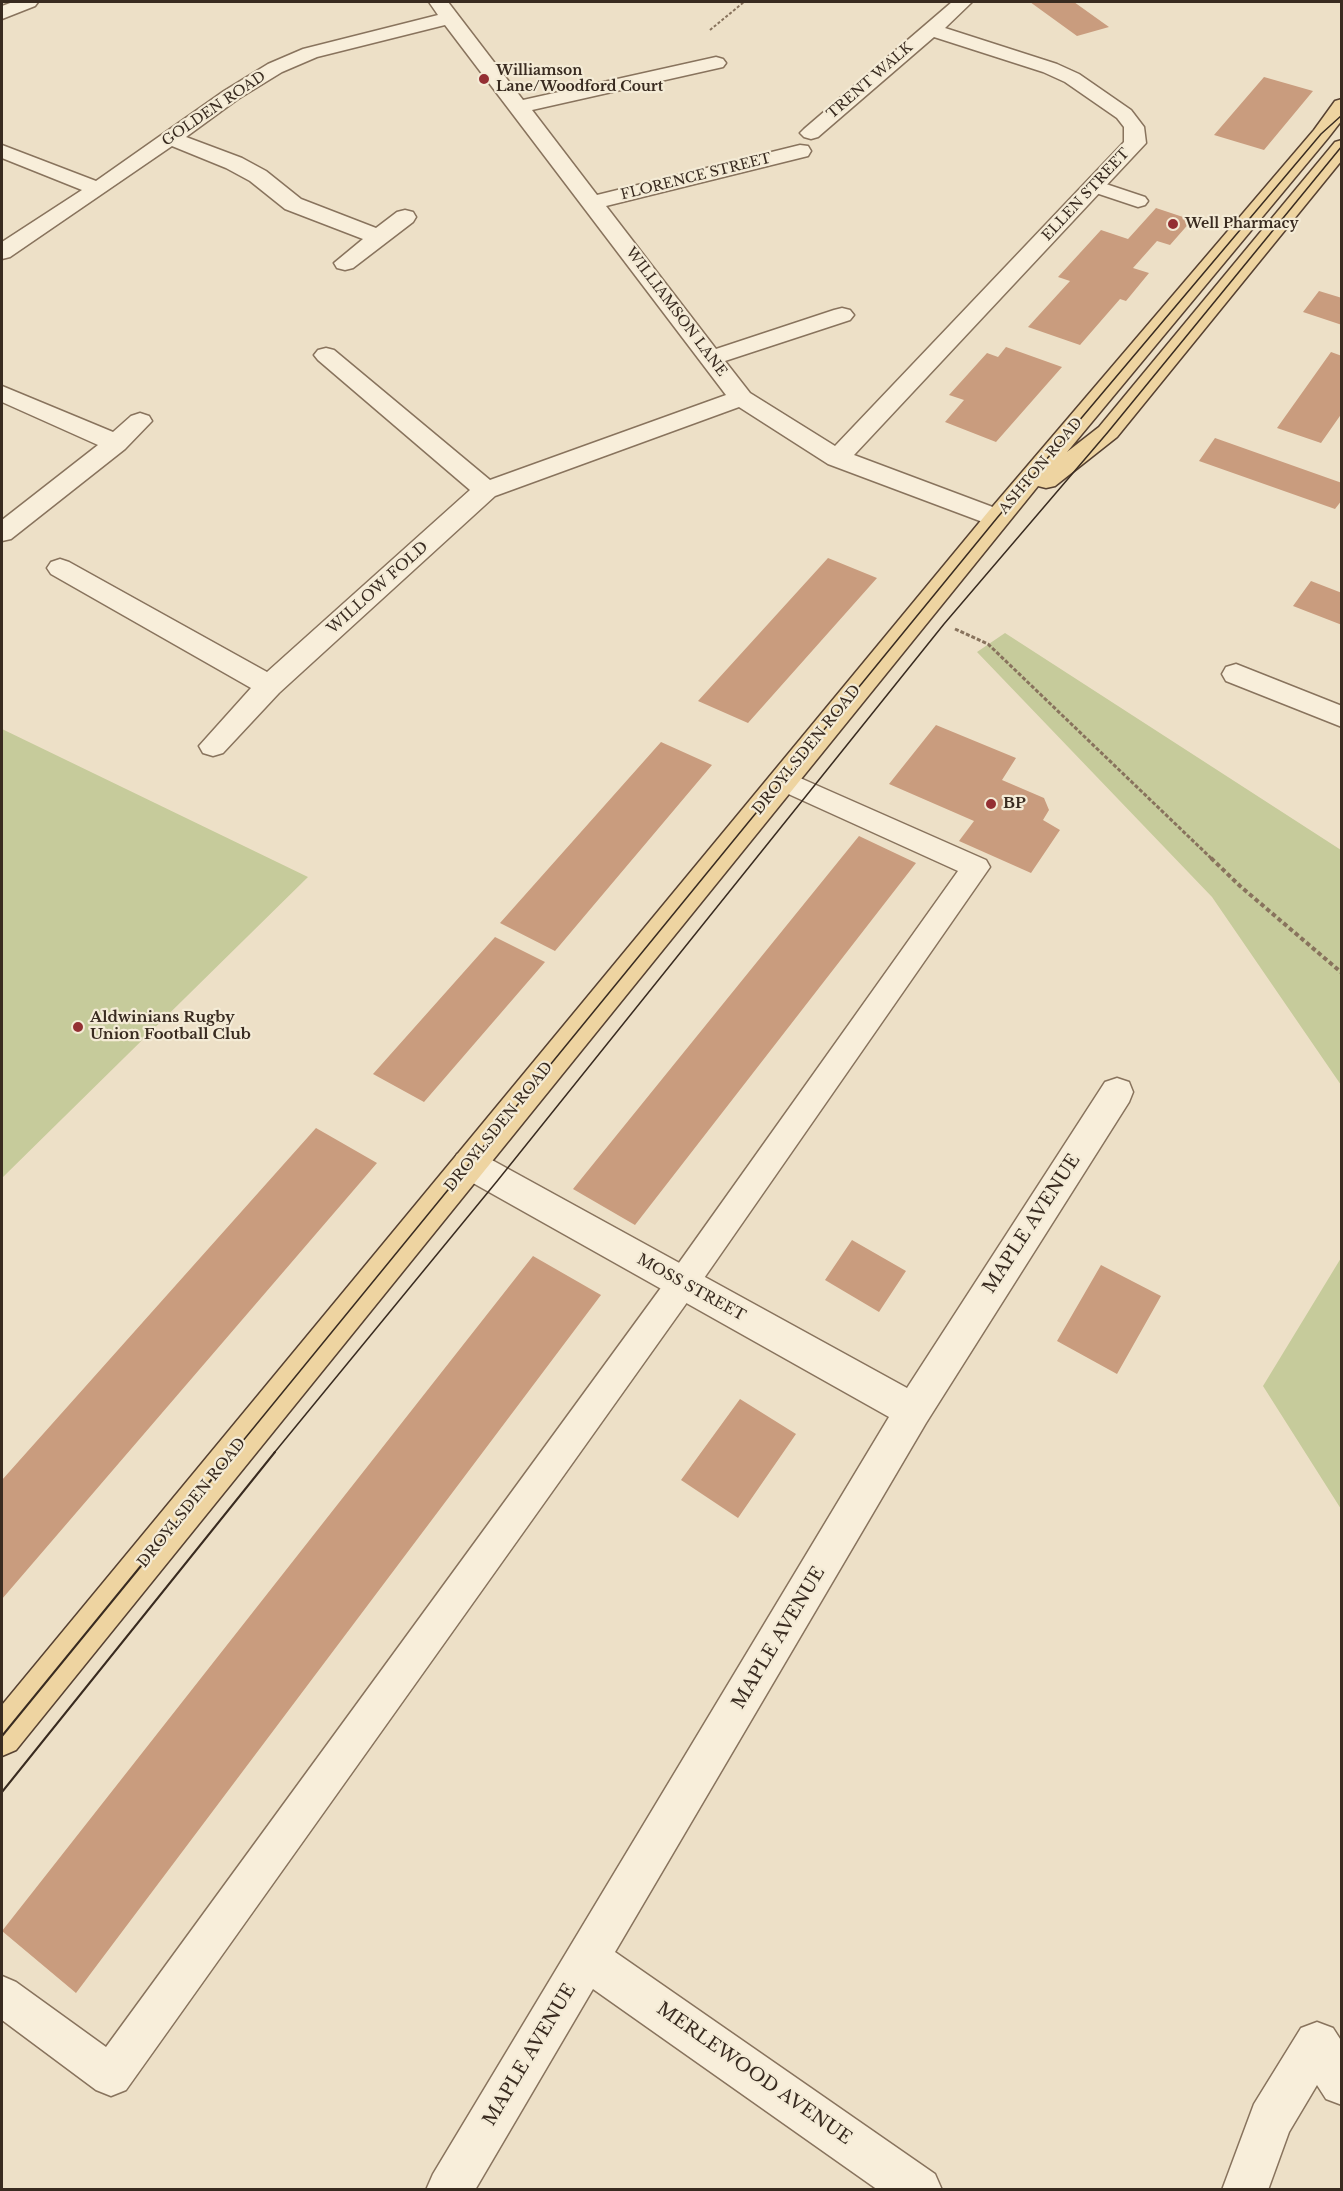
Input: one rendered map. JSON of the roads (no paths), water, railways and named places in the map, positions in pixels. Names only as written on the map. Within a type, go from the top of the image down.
[{"type":"main road","name":"ASHTON ROAD","points":[[997,518],[1321,134],[1341,105]]},
{"type":"main road","name":"ASHTON ROAD","points":[[997,518],[1108,432],[1341,146]]},
{"type":"main road","name":"DROYLSDEN ROAD","points":[[2,1736],[997,518]]},
{"type":"street","points":[[2,13],[28,2]]},
{"type":"street","points":[[929,29],[963,2]]},
{"type":"street","name":"WILLIAMSON LANE","points":[[444,10],[741,398],[837,458],[997,518]]},
{"type":"street","name":"GOLDEN ROAD","points":[[2,252],[275,68],[310,53],[444,10]]},
{"type":"street","name":"TRENT WALK","points":[[811,133],[929,29]]},
{"type":"street","name":"ELLEN STREET","points":[[837,458],[1135,143],[1134,127],[1124,114],[1072,78],[1050,68],[929,29]]},
{"type":"street","points":[[518,107],[716,63]]},
{"type":"street","points":[[170,138],[234,163],[258,176],[293,204],[379,237]]},
{"type":"street","points":[[2,151],[98,189]]},
{"type":"street","name":"FLORENCE STREET","points":[[593,203],[800,151]]},
{"type":"street","points":[[345,263],[405,217]]},
{"type":"street","points":[[711,358],[842,315]]},
{"type":"street","points":[[326,355],[486,490]]},
{"type":"street","points":[[2,393],[116,443]]},
{"type":"street","name":"WILLOW FOLD","points":[[213,746],[269,686],[486,490],[741,398]]},
{"type":"street","points":[[2,534],[116,443],[140,421]]},
{"type":"street","points":[[60,568],[269,686]]},
{"type":"street","points":[[1236,674],[1341,717]]},
{"type":"street","name":"MAPLE AVENUE","points":[[448,2190],[588,1959],[913,1411],[1117,1092]]},
{"type":"street","name":"MOSS STREET","points":[[469,1164],[913,1411]]},
{"type":"street","name":"MERLEWOOD AVENUE","points":[[588,1959],[919,2190]]},
{"type":"street","points":[[1245,2190],[1270,2120],[1317,2044],[1341,2083]]},
{"type":"lane","points":[[1095,186],[1138,201]]},
{"type":"lane","points":[[2,1996],[111,2075],[682,1284],[976,867],[782,780]]},
{"type":"tram line","points":[[233,1453],[997,518],[1321,134],[1342,115]]},
{"type":"tram line","points":[[274,1453],[498,1180],[944,624],[1108,432],[1342,146]]},
{"type":"tram line","points":[[2,1736],[234,1452]]},
{"type":"tram line","points":[[2,1792],[275,1452]]},
{"type":"place","name":"Williamson Lane/Woodford Court","points":[[484,79]]},
{"type":"place","name":"Well Pharmacy","points":[[1173,224]]},
{"type":"place","name":"BP","points":[[991,804]]},
{"type":"place","name":"Aldwinians Rugby Union Football Club","points":[[78,1027]]}]
